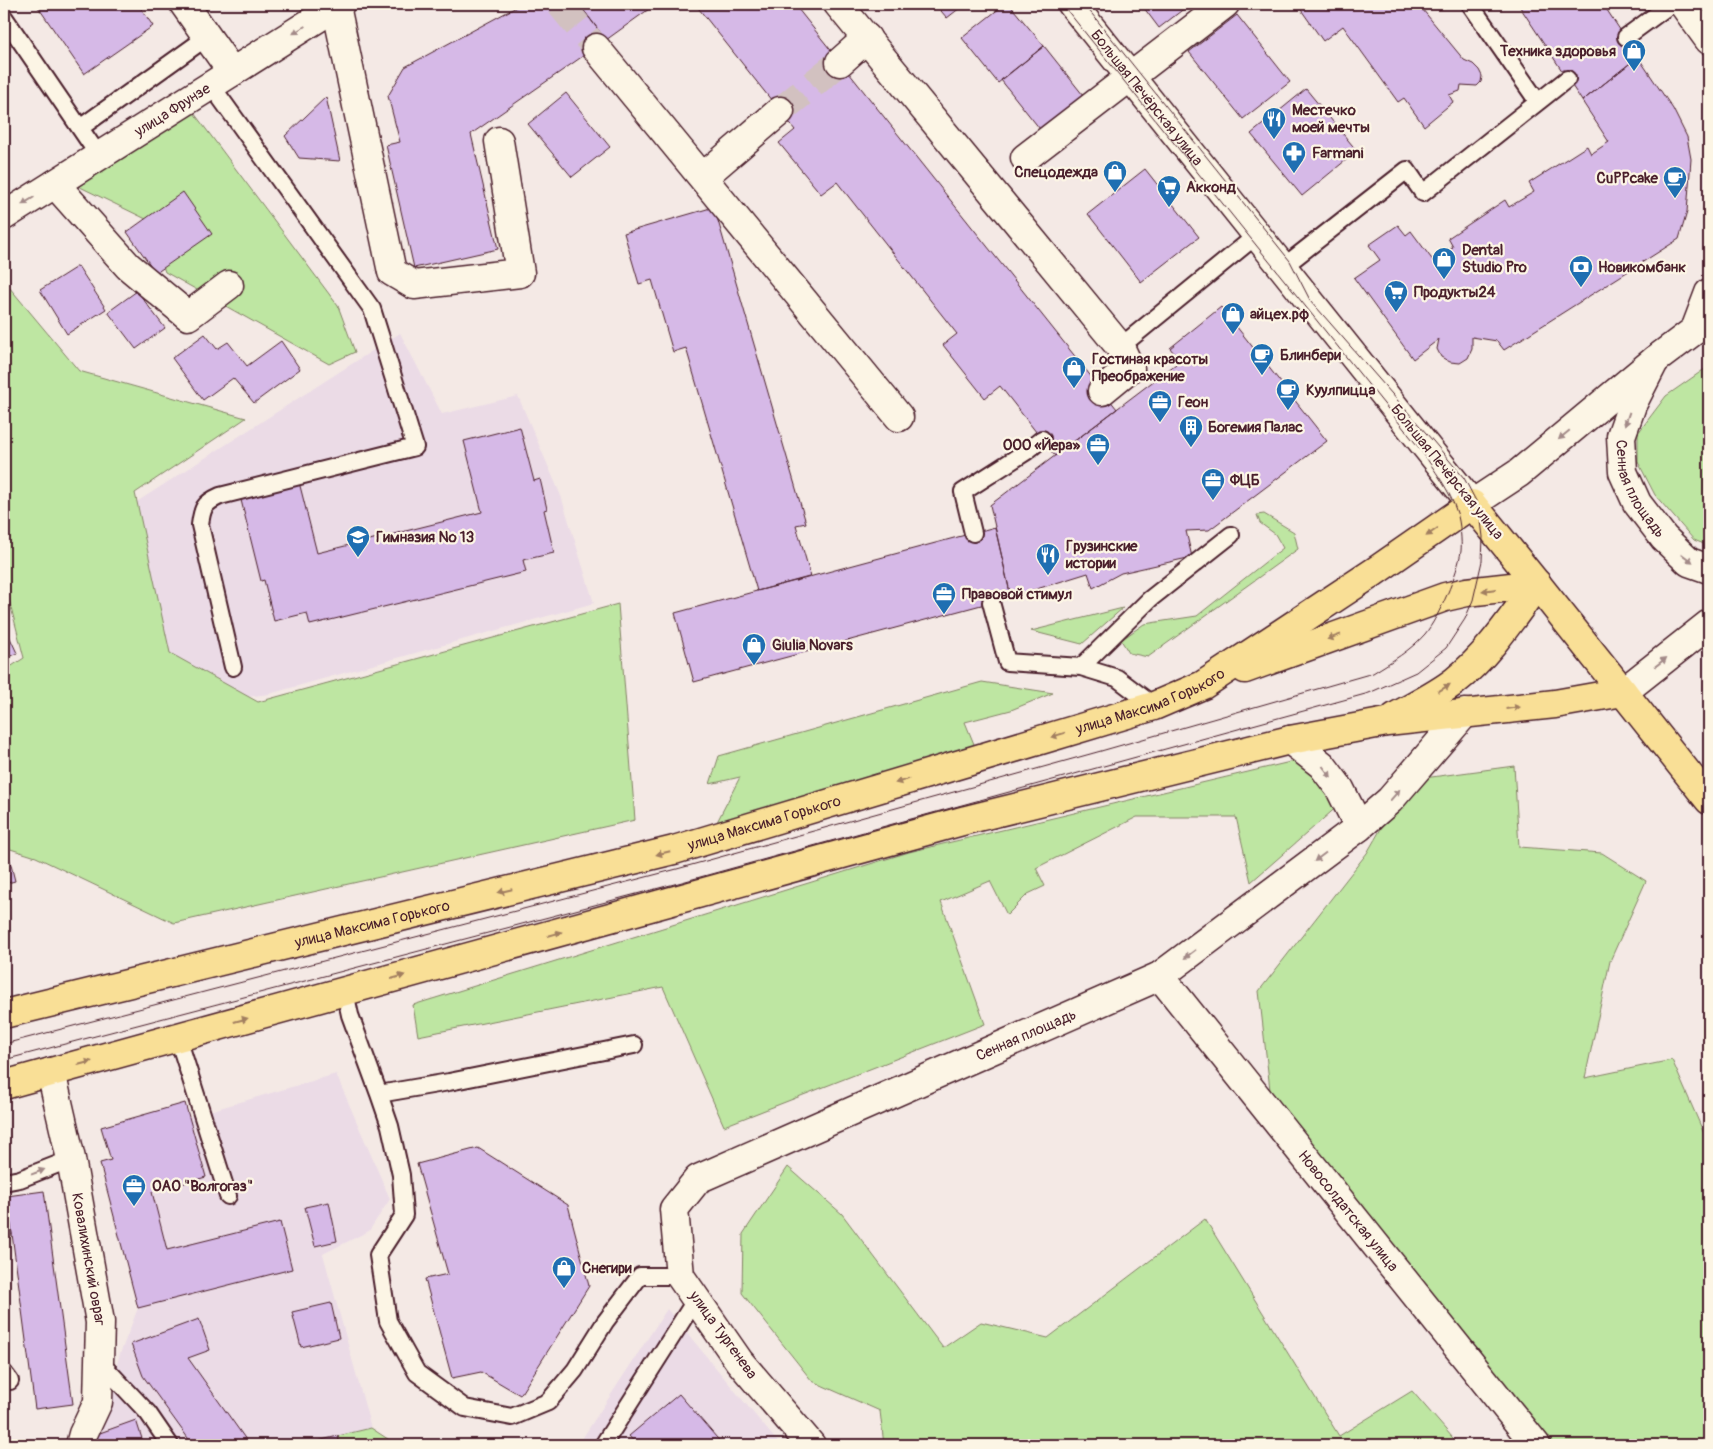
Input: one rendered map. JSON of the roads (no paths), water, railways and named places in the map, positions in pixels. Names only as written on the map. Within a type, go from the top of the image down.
[{"type":"main road","name":"Большая Печёрская улица","points":[[1472,504],[1709,800]]},
{"type":"main road","name":"улица Максима Горького","points":[[4,1014],[674,850],[1154,706],[1203,685],[1472,504]]},
{"type":"main road","points":[[1203,685],[1445,597],[1467,592],[1537,584]]},
{"type":"main road","points":[[1388,722],[1454,682],[1482,657],[1500,636],[1537,584]]},
{"type":"main road","points":[[4,1085],[966,820],[1290,740],[1388,722],[1556,704],[1623,692]]},
{"type":"street","points":[[184,4],[207,37],[221,79]]},
{"type":"street","points":[[838,4],[1120,347],[1130,368],[1102,390]]},
{"type":"street","name":"Большая Печёрская улица","points":[[1072,4],[1472,504]]},
{"type":"street","points":[[1025,158],[1226,4]]},
{"type":"street","points":[[1683,4],[1709,40]]},
{"type":"street","points":[[338,5],[392,272],[414,285],[520,273],[499,141]]},
{"type":"street","name":"улица Фрунзе","points":[[4,216],[338,5]]},
{"type":"street","points":[[840,62],[867,38]]},
{"type":"street","points":[[596,48],[899,417]]},
{"type":"street","points":[[702,177],[780,111]]},
{"type":"street","points":[[55,184],[128,266],[188,316],[229,285]]},
{"type":"street","points":[[1702,326],[1709,293]]},
{"type":"street","name":"Сенная площадь","points":[[1472,504],[1519,473],[1655,360],[1702,326]]},
{"type":"street","name":"Сенная площадь","points":[[1655,360],[1632,405],[1621,436],[1624,472],[1637,503],[1664,538],[1689,562],[1709,569]]},
{"type":"street","points":[[1623,692],[1709,624]]},
{"type":"street","name":"Сенная площадь","points":[[674,1209],[698,1179],[1160,976],[1359,828],[1390,800],[1465,713]]},
{"type":"street","points":[[1290,740],[1322,765],[1340,789],[1359,828]]},
{"type":"street","name":"Новосолдатская улица","points":[[1160,976],[1536,1445]]},
{"type":"street","name":"Ковалихинский овраг","points":[[51,1072],[71,1160],[100,1322],[98,1402],[80,1445]]},
{"type":"street","name":"улица Тургенева","points":[[674,1209],[680,1276],[738,1361],[811,1445]]},
{"type":"lane","points":[[1470,4],[1538,102]]},
{"type":"lane","points":[[1626,37],[1671,4]]},
{"type":"lane","points":[[4,17],[100,156]]},
{"type":"lane","points":[[80,128],[207,37]]},
{"type":"lane","points":[[221,79],[372,309],[415,447],[220,496],[209,501],[202,511],[200,524],[233,667]]},
{"type":"lane","points":[[1282,267],[1407,170],[1423,193],[1567,79]]},
{"type":"lane","points":[[1120,347],[1257,235]]},
{"type":"lane","points":[[973,534],[963,492],[1027,451],[1042,439]]},
{"type":"lane","points":[[1081,667],[1150,599],[1230,535]]},
{"type":"lane","points":[[991,602],[1006,662],[1081,667],[1117,678],[1154,706]]},
{"type":"lane","points":[[344,992],[390,1126],[401,1175],[404,1215],[378,1255],[388,1321],[417,1373],[465,1408],[512,1417],[548,1402],[575,1370],[605,1322],[640,1276],[680,1276]]},
{"type":"lane","points":[[178,1038],[228,1196]]},
{"type":"lane","points":[[379,1094],[634,1045]]},
{"type":"lane","points":[[4,1182],[20,1179],[71,1160]]},
{"type":"lane","points":[[603,1445],[696,1299]]},
{"type":"lane","points":[[99,1361],[148,1412],[170,1445]]},
{"type":"tunnel","points":[[560,4],[596,48]]},
{"type":"tunnel","points":[[780,111],[840,62]]},
{"type":"tram line","points":[[4,1044],[677,869],[1101,751],[1373,673],[1413,646],[1425,634],[1442,606],[1456,571],[1461,551],[1458,517],[1446,488],[1421,450],[1062,4]]},
{"type":"tram line","points":[[4,1060],[682,882],[1369,693],[1416,672],[1446,648],[1465,619],[1473,600],[1482,561],[1483,537],[1480,513],[1464,478],[1310,300],[1290,261],[1084,4]]},
{"type":"place","name":"Техника здоровья","points":[[1634,72]]},
{"type":"place","name":"Местечко моей мечты","points":[[1274,140]]},
{"type":"place","name":"Farmani","points":[[1294,174]]},
{"type":"place","name":"Спецодежда","points":[[1115,193]]},
{"type":"place","name":"CuPPcake","points":[[1675,199]]},
{"type":"place","name":"Акконд","points":[[1169,208]]},
{"type":"place","name":"Dental Studio Pro","points":[[1444,280]]},
{"type":"place","name":"Новикомбанк","points":[[1581,288]]},
{"type":"place","name":"Продукты24","points":[[1396,313]]},
{"type":"place","name":"айцех.рф","points":[[1233,335]]},
{"type":"place","name":"Блинбери","points":[[1262,376]]},
{"type":"place","name":"Гостиная красоты Преображение","points":[[1074,389]]},
{"type":"place","name":"Куулпицца","points":[[1288,411]]},
{"type":"place","name":"Геон","points":[[1160,423]]},
{"type":"place","name":"Богемия Палас","points":[[1191,448]]},
{"type":"place","name":"ООО «Йера»","points":[[1098,466]]},
{"type":"place","name":"ФЦБ","points":[[1213,501]]},
{"type":"place","name":"Гимназия № 13","points":[[358,558]]},
{"type":"place","name":"Грузинские истории","points":[[1048,576]]},
{"type":"place","name":"Правовой стимул","points":[[944,615]]},
{"type":"place","name":"Giulia Novars","points":[[754,666]]},
{"type":"place","name":"ОАО \"Волгогаз\"","points":[[134,1207]]},
{"type":"place","name":"Снегири","points":[[564,1289]]}]
